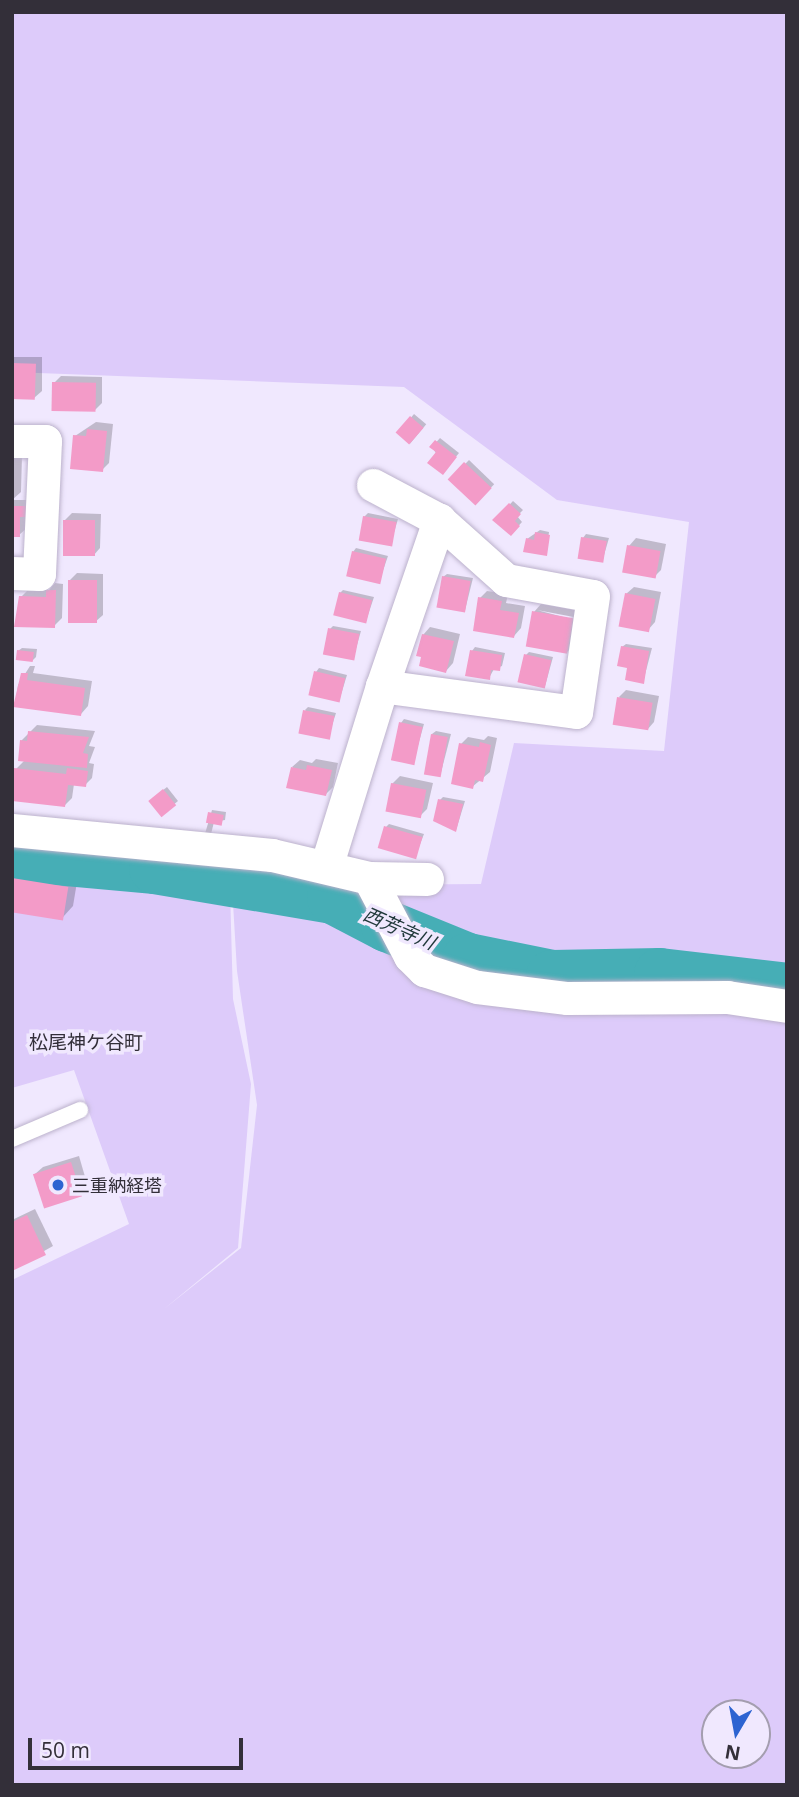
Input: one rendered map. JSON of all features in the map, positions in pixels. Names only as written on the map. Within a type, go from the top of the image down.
[{"type":"street","points":[[12,441],[45,441],[39,574],[12,573]]},
{"type":"street","points":[[373,485],[439,520],[506,580],[593,596],[576,712],[382,686]]},
{"type":"street","points":[[326,867],[382,686],[439,520]]},
{"type":"street","points":[[12,830],[272,855],[369,878],[427,879]]},
{"type":"street","points":[[369,878],[410,956],[424,970],[477,987],[528,996],[727,998],[787,1006]]},
{"type":"lane","points":[[12,1139],[80,1110]]},
{"type":"shaded area","points":[[12,12],[787,12],[787,1785],[12,1785],[12,1280],[129,1224],[74,1070],[12,1088],[12,870],[230,889],[233,999],[251,1084],[238,1248],[164,1309],[241,1248],[257,1105],[237,971],[232,886],[481,884],[514,743],[664,751],[689,522],[557,500],[404,387],[12,372]]},
{"type":"building","points":[[12,363],[36,364],[35,400],[12,399]]},
{"type":"building","points":[[52,382],[96,383],[95,412],[51,411]]},
{"type":"building","points":[[410,416],[424,428],[409,444],[396,433]]},
{"type":"building","points":[[87,429],[107,431],[103,472],[70,469],[73,435],[86,436]]},
{"type":"building","points":[[435,440],[457,457],[443,475],[427,463],[436,452],[429,447]]},
{"type":"building","points":[[464,462],[492,488],[475,505],[448,480]]},
{"type":"building","points":[[509,503],[521,514],[515,521],[520,526],[511,536],[492,520]]},
{"type":"building","points":[[12,506],[28,506],[27,517],[20,517],[20,537],[12,537]]},
{"type":"building","points":[[363,516],[396,522],[392,547],[359,541]]},
{"type":"building","points":[[63,520],[95,520],[95,556],[63,556]]},
{"type":"building","points":[[535,532],[550,535],[547,556],[523,552],[526,538],[534,540]]},
{"type":"building","points":[[581,537],[607,541],[603,563],[578,559]]},
{"type":"building","points":[[627,545],[660,551],[656,578],[622,573]]},
{"type":"building","points":[[352,551],[386,559],[380,584],[346,576]]},
{"type":"building","points":[[442,576],[471,581],[465,613],[436,608]]},
{"type":"building","points":[[68,580],[97,580],[97,623],[68,623]]},
{"type":"building","points":[[46,590],[56,590],[55,628],[14,627],[19,596],[46,597]]},
{"type":"building","points":[[339,592],[372,600],[366,624],[333,615]]},
{"type":"building","points":[[625,593],[655,599],[649,632],[619,626]]},
{"type":"building","points":[[478,597],[502,601],[500,610],[519,613],[514,638],[473,631]]},
{"type":"building","points":[[532,611],[573,618],[567,654],[526,646]]},
{"type":"building","points":[[328,628],[359,634],[354,661],[323,655]]},
{"type":"building","points":[[422,634],[454,641],[446,673],[419,666],[421,657],[416,656]]},
{"type":"building","points":[[621,646],[649,651],[644,684],[625,680],[627,668],[617,666]]},
{"type":"building","points":[[17,650],[34,652],[33,662],[16,660]]},
{"type":"building","points":[[470,650],[502,655],[500,671],[491,670],[490,680],[465,676]]},
{"type":"building","points":[[524,654],[551,660],[545,689],[517,682]]},
{"type":"building","points":[[314,671],[345,678],[340,703],[308,695]]},
{"type":"building","points":[[21,673],[28,673],[27,680],[85,688],[81,716],[13,707]]},
{"type":"building","points":[[617,697],[653,703],[648,730],[613,725]]},
{"type":"building","points":[[303,710],[334,716],[330,740],[298,734]]},
{"type":"building","points":[[399,722],[422,727],[414,765],[391,760]]},
{"type":"building","points":[[28,731],[89,737],[83,753],[88,754],[87,768],[18,761],[20,740],[27,741]]},
{"type":"building","points":[[431,734],[448,737],[441,777],[424,774]]},
{"type":"building","points":[[480,742],[491,745],[483,782],[475,780],[473,789],[451,784],[459,743],[479,747]]},
{"type":"building","points":[[307,765],[332,770],[326,796],[286,788],[291,767],[306,770]]},
{"type":"building","points":[[14,768],[66,774],[67,768],[88,771],[86,787],[68,785],[65,807],[12,801]]},
{"type":"building","points":[[391,783],[426,790],[421,818],[385,811]]},
{"type":"building","points":[[163,789],[176,805],[161,817],[148,801]]},
{"type":"building","points":[[438,799],[463,804],[456,832],[433,821]]},
{"type":"building","points":[[208,812],[224,815],[222,826],[206,823]]},
{"type":"building","points":[[384,826],[422,837],[416,859],[378,848]]},
{"type":"building","points":[[12,878],[68,887],[63,920],[12,912]]},
{"type":"building","name":"三重納経塔","points":[[71,1162],[82,1196],[44,1209],[33,1174]]},
{"type":"building","points":[[27,1215],[46,1255],[12,1271],[12,1222]]},
{"type":"waterway","name":"西芳寺川","points":[[12,855],[155,868],[333,898],[387,926],[468,959],[552,976],[660,974],[787,989]]},
{"type":"place","name":"三重納経塔","points":[[58,1185]]},
{"type":"district","name":"松尾神ケ谷町","points":[[86,1043]]}]
